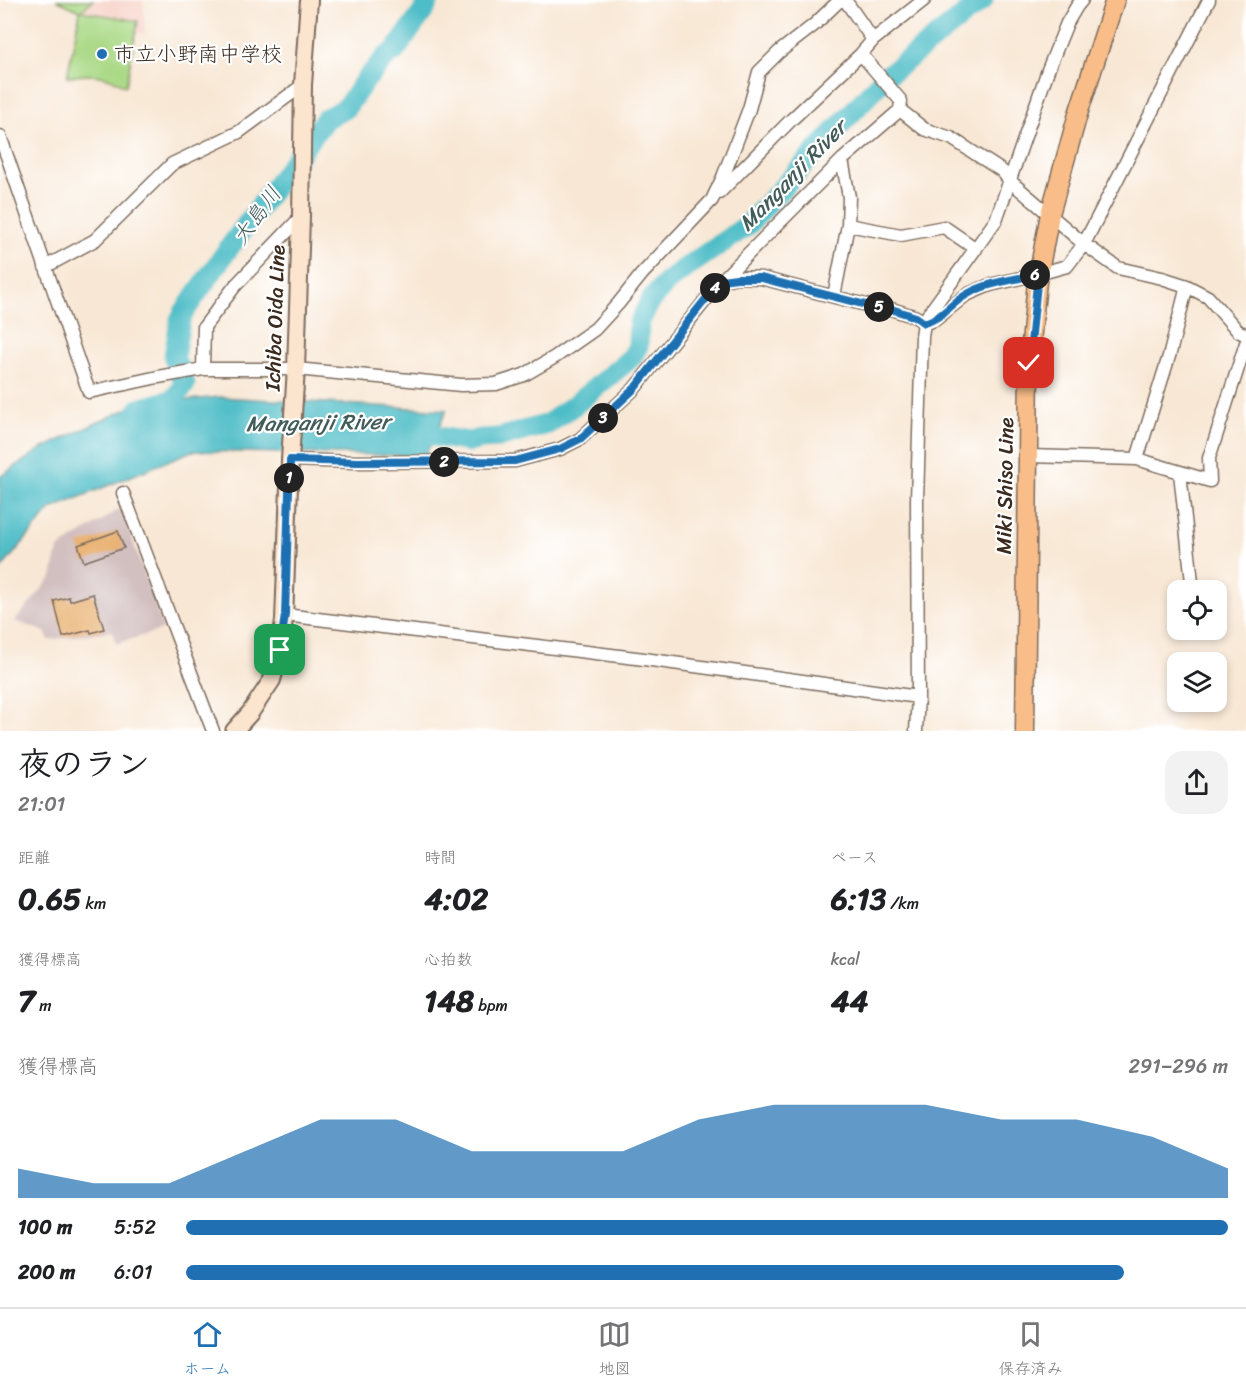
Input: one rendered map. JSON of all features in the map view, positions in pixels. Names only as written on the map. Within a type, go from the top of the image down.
[{"type":"main road","name":"Ichiba Oida Line","points":[[234,731],[250,713],[272,680],[280,650],[285,615],[302,192],[303,85],[309,0]]},
{"type":"main road","name":"Miki Shiso Line","points":[[1025,731],[1029,363],[1038,274],[1050,214],[1078,114],[1115,0]]},
{"type":"street","points":[[712,200],[749,109],[759,72],[840,0]]},
{"type":"street","points":[[845,0],[873,40]]},
{"type":"street","points":[[0,136],[89,392],[203,369],[461,385],[496,384],[524,375],[595,329],[642,274],[790,122],[873,40],[924,0]]},
{"type":"street","points":[[916,731],[918,697],[917,500],[924,323],[996,220],[1048,70],[1067,23],[1082,0]]},
{"type":"street","points":[[924,323],[935,320],[966,295],[990,285],[1067,266],[1084,244],[1209,0]]},
{"type":"street","points":[[861,54],[900,105],[924,129],[951,138],[1002,171],[1010,182],[1084,244],[1118,268],[1187,286],[1208,297],[1238,331],[1246,335]]},
{"type":"street","points":[[45,267],[95,240],[172,164],[239,132],[303,85]]},
{"type":"street","points":[[290,455],[357,462],[515,461],[560,449],[580,439],[634,389],[721,280],[900,105]]},
{"type":"street","points":[[834,296],[848,225],[849,197],[842,160]]},
{"type":"street","points":[[203,369],[204,327],[234,286],[301,217]]},
{"type":"street","points":[[848,225],[901,235],[944,227],[976,249]]},
{"type":"street","points":[[721,280],[761,278],[866,305],[888,308],[916,317],[924,323]]},
{"type":"street","points":[[1137,459],[1170,353],[1187,286]]},
{"type":"street","points":[[1028,456],[1137,459],[1210,481],[1209,458],[1246,343]]},
{"type":"street","points":[[1180,473],[1192,580]]},
{"type":"street","points":[[123,493],[213,731]]},
{"type":"street","points":[[285,615],[644,659],[918,697]]},
{"type":"shaded area","name":"市立小野南中学校","points":[[35,0],[143,0],[145,34],[136,32],[126,86],[108,77],[91,74],[67,77],[80,11],[57,1]]},
{"type":"shaded area","points":[[121,508],[164,629],[116,644],[112,631],[49,640],[45,632],[15,621],[52,577],[58,549]]},
{"type":"green space","name":"市立小野南中学校","points":[[56,0],[93,0],[81,11],[138,21],[126,86],[98,76],[67,77],[80,11]]},
{"type":"water","points":[[220,397],[447,410],[425,456],[192,451],[51,509],[0,570],[0,477],[41,449],[135,405]]},
{"type":"building","points":[[118,531],[124,548],[84,562],[78,545]]},
{"type":"building","points":[[93,594],[104,629],[63,637],[54,601],[69,597],[70,601]]},
{"type":"waterway","name":"大島川","points":[[137,412],[139,409],[174,399],[185,384],[174,357],[180,320],[184,312],[326,118],[345,109],[364,82],[386,57],[395,51],[429,0]]},
{"type":"waterway","name":"Manganji River","points":[[408,423],[429,435],[469,442],[498,438],[548,424],[577,403],[632,357],[638,346],[639,323],[651,300],[666,283],[748,225],[884,78],[983,0]]},
{"type":"place","name":"市立小野南中学校","points":[[102,54]]},
{"type":"route","points":[[280,650],[285,615],[290,460],[515,461],[560,449],[580,439],[634,389],[721,280],[761,278],[866,305],[888,308],[916,317],[924,323],[935,320],[966,295],[990,285],[1038,274],[1029,363]]}]
